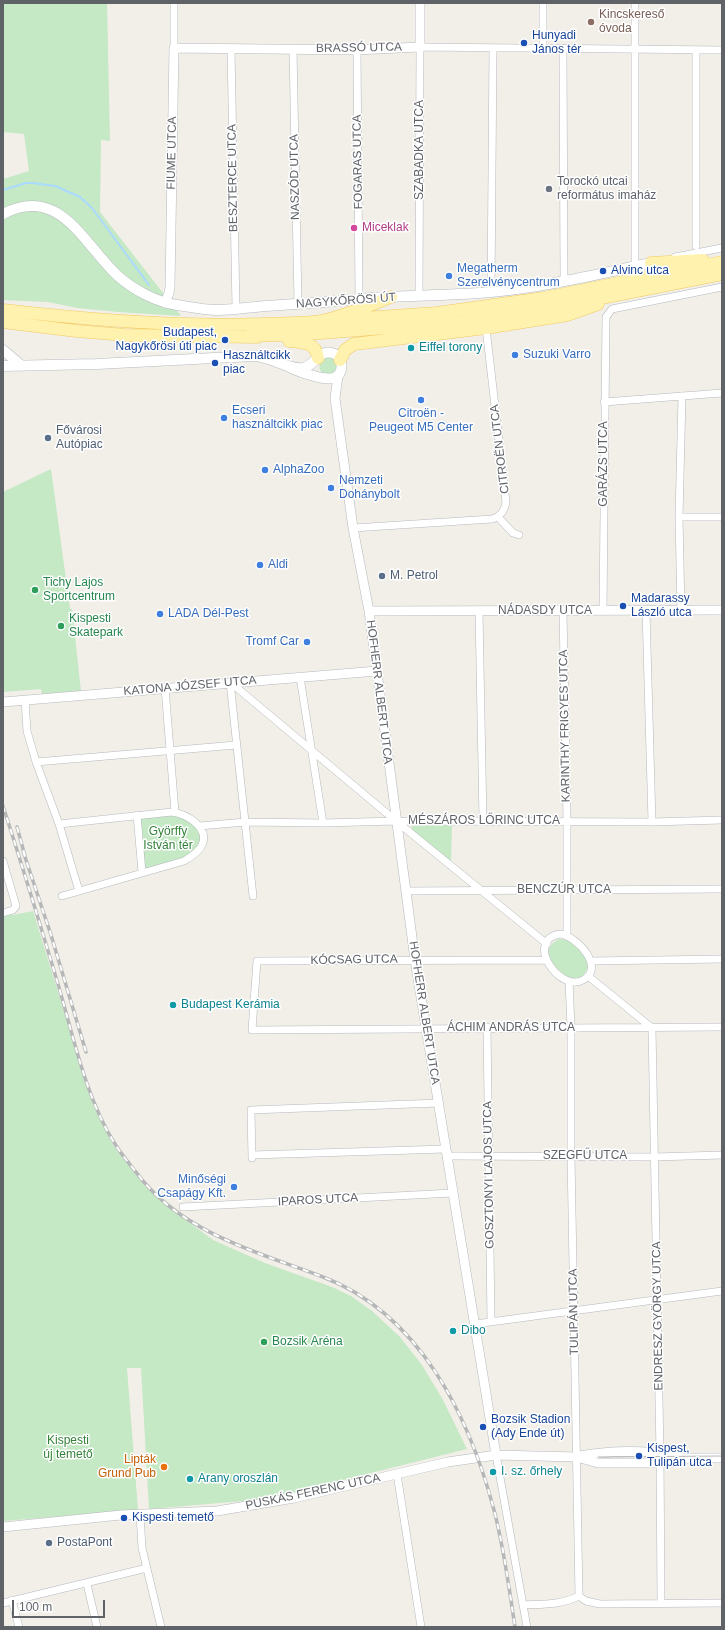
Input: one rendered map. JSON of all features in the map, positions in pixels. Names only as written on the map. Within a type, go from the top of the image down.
[{"type":"main road","name":"NAGYKŐRÖSI ÚT","points":[[3,214],[16,208],[34,206],[60,214],[74,226],[110,268],[123,280],[147,295],[165,302],[210,309],[491,292],[564,280],[651,263]]},
{"type":"main road","name":"NAGYKŐRÖSI ÚT","points":[[320,321],[373,318],[480,308],[544,298],[722,261]]},
{"type":"main road","points":[[651,263],[722,261]]},
{"type":"main road","points":[[4,316],[77,331],[125,335],[196,337],[308,334],[460,322],[556,307],[722,274]]},
{"type":"main road","points":[[3,366],[97,364],[253,356],[265,357],[300,372],[332,379],[338,376],[341,368],[340,360],[345,350],[354,344],[486,328],[579,312],[617,294]]},
{"type":"main road","points":[[4,316],[161,324],[249,324],[320,321],[360,310],[391,297]]},
{"type":"main road","points":[[249,336],[306,342],[314,349],[317,359],[316,370],[323,378]]},
{"type":"main road","points":[[3,350],[22,366]]},
{"type":"main road","points":[[286,365],[303,368],[308,366],[323,354],[331,352],[340,360]]},
{"type":"street","name":"FIUME UTCA","points":[[165,302],[170,287],[174,3]]},
{"type":"street","name":"SZABADKA UTCA","points":[[419,296],[420,3]]},
{"type":"street","points":[[543,3],[543,48],[722,50]]},
{"type":"street","points":[[634,3],[636,266]]},
{"type":"street","name":"BRASSÓ UTCA","points":[[174,48],[357,50],[420,47],[543,48]]},
{"type":"street","points":[[491,292],[493,48]]},
{"type":"street","name":"BESZTERCE UTCA","points":[[231,49],[236,308]]},
{"type":"street","name":"NASZÓD UTCA","points":[[293,49],[298,304]]},
{"type":"street","points":[[563,49],[564,280]]},
{"type":"street","name":"FOGARAS UTCA","points":[[357,50],[359,299]]},
{"type":"street","points":[[696,50],[696,246]]},
{"type":"street","name":"NAGYKŐRÖSI ÚT","points":[[651,263],[722,248]]},
{"type":"street","name":"GARÁZS UTCA","points":[[603,611],[604,402],[607,315],[612,310],[722,287]]},
{"type":"street","name":"CITROËN UTCA","points":[[486,328],[506,502],[505,509],[498,516]]},
{"type":"street","name":"HOFHERR ALBERT UTCA","points":[[338,376],[335,396],[353,528],[369,611],[415,960],[474,1324],[527,1627]]},
{"type":"street","name":"HOFHERR ALBERT UTCA","points":[[323,378],[335,396]]},
{"type":"street","points":[[604,402],[722,393]]},
{"type":"street","points":[[681,611],[679,517],[682,396]]},
{"type":"street","points":[[353,528],[492,519],[498,516],[513,533],[519,535]]},
{"type":"street","points":[[679,517],[722,517]]},
{"type":"street","name":"NÁDASDY UTCA","points":[[369,611],[479,612],[722,610]]},
{"type":"street","name":"KARINTHY FRIGYES UTCA","points":[[563,611],[567,820],[567,936]]},
{"type":"street","points":[[646,611],[652,822]]},
{"type":"street","points":[[479,612],[483,821]]},
{"type":"street","name":"KATONA JÓZSEF UTCA","points":[[3,702],[377,670]]},
{"type":"street","points":[[300,677],[323,823]]},
{"type":"street","points":[[230,682],[253,896]]},
{"type":"street","points":[[230,682],[396,821],[547,944]]},
{"type":"street","points":[[165,688],[175,812]]},
{"type":"street","points":[[25,700],[27,731],[36,762],[59,824],[79,891]]},
{"type":"street","points":[[36,762],[236,745]]},
{"type":"street","points":[[59,824],[175,812],[188,817],[199,826],[204,840],[199,849],[192,856],[179,863],[142,872],[62,896]]},
{"type":"street","points":[[137,815],[142,872]]},
{"type":"street","name":"MÉSZÁROS LŐRINC UTCA","points":[[199,826],[246,822],[323,823],[567,820],[652,822],[722,820]]},
{"type":"street","points":[[3,862],[14,898],[15,908],[3,913]]},
{"type":"street","name":"BENCZÚR UTCA","points":[[406,891],[722,889]]},
{"type":"street","points":[[557,935],[567,936],[582,948],[591,961],[591,970],[588,976],[578,982],[569,981],[555,972],[546,960],[544,953],[547,944],[553,937],[557,935]]},
{"type":"street","points":[[591,961],[722,959]]},
{"type":"street","name":"KÓCSAG UTCA","points":[[252,1030],[257,961],[546,960]]},
{"type":"street","points":[[588,976],[652,1028]]},
{"type":"street","points":[[569,981],[571,1027]]},
{"type":"street","name":"ÁCHIM ANDRÁS UTCA","points":[[252,1030],[487,1027],[722,1027]]},
{"type":"street","name":"GOSZTONYI LAJOS UTCA","points":[[487,1027],[491,1322]]},
{"type":"street","name":"TULIPÁN UTCA","points":[[571,1027],[571,1156],[579,1596]]},
{"type":"street","name":"ENDRESZ GYÖRGY UTCA","points":[[652,1028],[658,1299],[661,1603]]},
{"type":"street","name":"SZEGFŰ UTCA","points":[[438,1103],[251,1110],[252,1157],[446,1153],[488,1156],[655,1157],[722,1155]]},
{"type":"street","name":"IPAROS UTCA","points":[[183,1207],[453,1193]]},
{"type":"street","points":[[474,1324],[722,1291]]},
{"type":"street","points":[[577,1457],[598,1453],[660,1453],[690,1458]]},
{"type":"street","name":"PUSKÁS FERENC UTCA","points":[[3,1527],[140,1514],[224,1510],[294,1498],[448,1462],[477,1457],[496,1455],[577,1457]]},
{"type":"street","points":[[577,1457],[598,1463],[659,1463],[690,1458],[722,1458]]},
{"type":"street","points":[[397,1474],[421,1627]]},
{"type":"street","points":[[140,1514],[142,1548],[161,1627]]},
{"type":"street","points":[[3,1603],[87,1584],[147,1568]]},
{"type":"street","points":[[87,1584],[98,1627]]},
{"type":"street","points":[[523,1605],[559,1603],[579,1596],[586,1601],[600,1604],[722,1603]]},
{"type":"street","points":[[12,1600],[19,1627]]},
{"type":"green space","points":[[3,3],[107,3],[110,141],[101,140],[100,212],[181,316],[77,308],[48,302],[3,300],[3,179],[29,171],[24,134],[3,132]]},
{"type":"green space","points":[[332,356],[338,366],[333,374],[324,374],[319,366],[320,362],[323,358]]},
{"type":"green space","name":"Tichy Lajos Sportcentrum","points":[[51,469],[70,609],[72,609],[81,691],[42,694],[41,689],[3,692],[3,492]]},
{"type":"green space","name":"Györffy István tér","points":[[160,813],[188,817],[204,837],[192,856],[142,872],[137,815]]},
{"type":"green space","points":[[452,825],[451,861],[412,830],[412,826]]},
{"type":"green space","name":"Kispesti új temető","points":[[8,911],[13,915],[33,911],[93,1105],[113,1145],[144,1185],[163,1203],[213,1240],[265,1263],[332,1287],[351,1296],[372,1311],[400,1337],[422,1365],[443,1400],[467,1449],[267,1499],[149,1509],[141,1368],[127,1368],[138,1510],[3,1521],[3,912]]},
{"type":"green space","points":[[559,939],[570,940],[587,957],[588,968],[582,977],[571,978],[567,976],[552,962],[548,954],[550,946]]},
{"type":"waterway","points":[[3,190],[26,183],[33,183],[55,186],[80,197],[92,208],[149,285]]},
{"type":"tram line","points":[[598,1457],[722,1456]]},
{"type":"railway","points":[[3,806],[58,984],[81,1066],[96,1107],[115,1144],[143,1181],[161,1200],[182,1215],[204,1229],[227,1240],[323,1277],[357,1294],[387,1316],[413,1342],[436,1372],[454,1405],[470,1439],[483,1475],[501,1539],[515,1627]]},
{"type":"railway","points":[[17,827],[25,856]]},
{"type":"railway","points":[[23,851],[51,935],[86,1052]]},
{"type":"place","name":"Kincskereső óvoda","points":[[591,22]]},
{"type":"place","name":"Hunyadi János tér","points":[[524,43]]},
{"type":"place","name":"Torockó utcai református imaház","points":[[549,189]]},
{"type":"place","name":"Miceklak","points":[[354,228]]},
{"type":"place","name":"Alvinc utca","points":[[603,271]]},
{"type":"place","name":"Megatherm Szerelvénycentrum","points":[[449,276]]},
{"type":"place","name":"Budapest, Nagykőrösi úti piac","points":[[225,340]]},
{"type":"place","name":"Eiffel torony","points":[[411,348]]},
{"type":"place","name":"Suzuki Varro","points":[[515,355]]},
{"type":"place","name":"Használtcikk piac","points":[[215,363]]},
{"type":"place","name":"Citroën - Peugeot M5 Center","points":[[421,400]]},
{"type":"place","name":"Ecseri használtcikk piac","points":[[224,418]]},
{"type":"place","name":"Fővárosi Autópiac","points":[[48,438]]},
{"type":"place","name":"AlphaZoo","points":[[265,470]]},
{"type":"place","name":"Nemzeti Dohánybolt","points":[[331,488]]},
{"type":"place","name":"Aldi","points":[[260,565]]},
{"type":"place","name":"M. Petrol","points":[[382,576]]},
{"type":"place","name":"Tichy Lajos Sportcentrum","points":[[35,590]]},
{"type":"place","name":"Madarassy László utca","points":[[623,606]]},
{"type":"place","name":"LADA Dél-Pest","points":[[160,614]]},
{"type":"place","name":"Kispesti Skatepark","points":[[61,626]]},
{"type":"place","name":"Tromf Car","points":[[307,642]]},
{"type":"place","name":"Budapest Kerámia","points":[[173,1005]]},
{"type":"place","name":"Minőségi Csapágy Kft.","points":[[234,1187]]},
{"type":"place","name":"Dibo","points":[[453,1331]]},
{"type":"place","name":"Bozsik Aréna","points":[[264,1342]]},
{"type":"place","name":"Bozsik Stadion (Ady Ende út)","points":[[483,1427]]},
{"type":"place","name":"Kispest, Tulipán utca","points":[[639,1456]]},
{"type":"place","name":"Lipták Grund Pub","points":[[164,1467]]},
{"type":"place","name":"I. sz. őrhely","points":[[493,1472]]},
{"type":"place","name":"Arany oroszlán","points":[[190,1479]]},
{"type":"place","name":"Kispesti temető","points":[[124,1518]]},
{"type":"place","name":"PostaPont","points":[[49,1543]]}]
